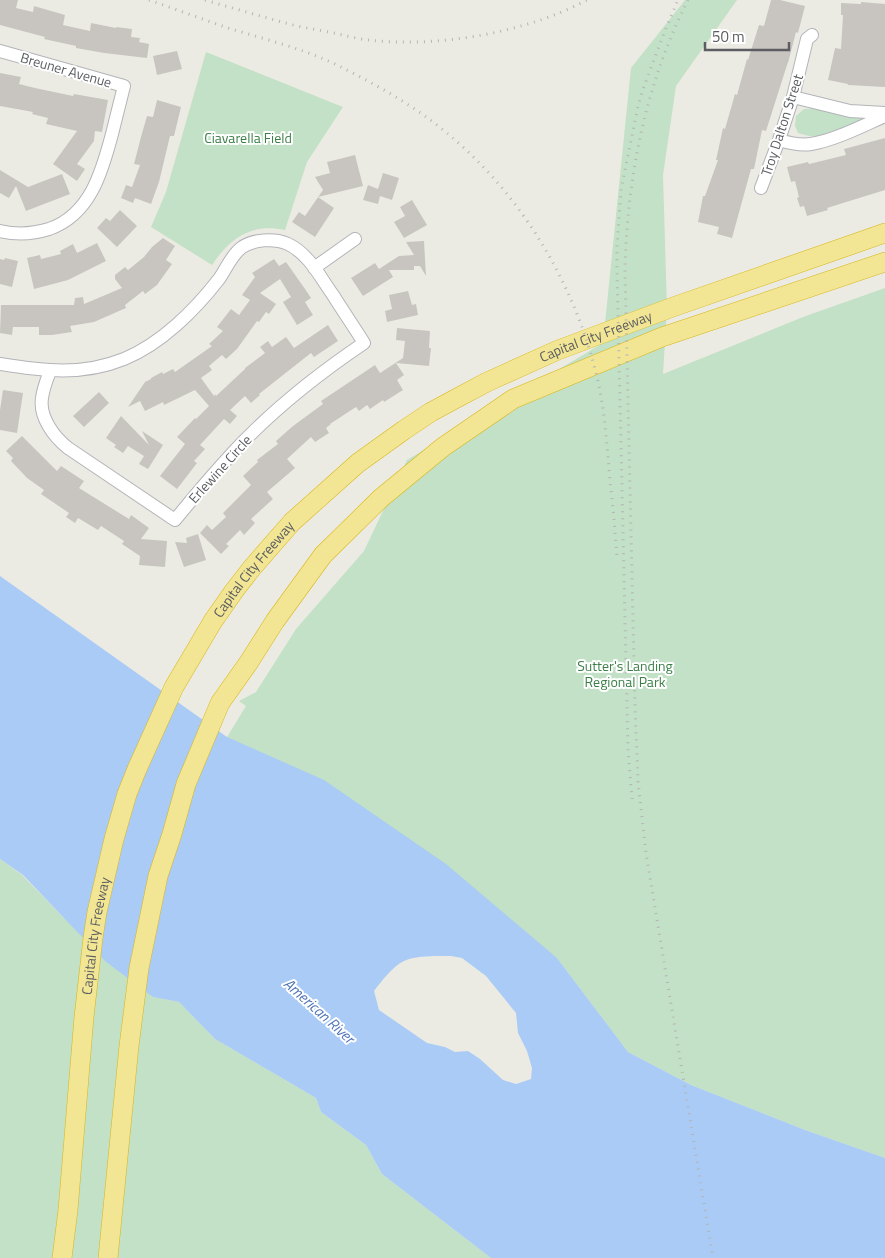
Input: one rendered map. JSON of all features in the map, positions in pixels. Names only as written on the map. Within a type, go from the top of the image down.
[{"type":"highway","name":"Capital City Freeway","points":[[62,1258],[68,1210],[84,1017],[97,912],[114,839],[127,794],[137,768],[174,687],[234,590],[292,522],[358,463],[390,439],[432,412],[487,382],[558,350],[673,307],[885,233]]},
{"type":"highway","name":"Capital City Freeway","points":[[108,1258],[138,968],[158,876],[186,784],[220,703],[275,621],[323,555],[381,498],[443,447],[513,399],[662,337],[885,262]]},
{"type":"street","name":"Troy Dalton Street","points":[[761,188],[793,97],[807,39],[812,35]]},
{"type":"street","name":"Breuner Avenue","points":[[0,51],[124,86],[103,166],[96,184],[81,207],[68,219],[54,227],[39,232],[15,234],[0,231]]},
{"type":"street","points":[[793,97],[850,111],[885,115]]},
{"type":"street","points":[[779,140],[793,144],[810,144],[837,136],[885,115]]},
{"type":"street","points":[[314,268],[355,239]]},
{"type":"street","name":"Erlewine Circle","points":[[268,240],[289,244],[303,254],[314,268],[364,343],[309,382],[276,410],[215,472],[175,520],[68,448],[56,437],[47,423],[41,398],[50,371],[74,371],[96,368],[124,359],[152,343],[175,326],[207,294],[241,248],[254,242],[268,240]]},
{"type":"street","points":[[0,364],[50,371]]},
{"type":"green space","name":"Sutter's Landing Regional Park","points":[[685,0],[737,0],[676,86],[663,175],[667,309],[663,374],[803,317],[885,288],[885,1158],[805,1130],[691,1085],[628,1052],[557,958],[227,737],[246,706],[239,701],[256,692],[296,629],[364,551],[407,460],[603,343],[631,68]]},
{"type":"green space","name":"Ciavarella Field","points":[[206,52],[343,107],[307,162],[285,230],[262,229],[242,235],[226,247],[212,265],[151,227],[166,192]]},
{"type":"green space","points":[[818,108],[871,118],[818,136],[798,133],[795,126],[796,116],[804,109]]},
{"type":"green space","points":[[0,859],[22,875],[62,916],[153,997],[179,1002],[215,1039],[316,1098],[321,1112],[366,1145],[382,1174],[491,1258],[0,1258]]},
{"type":"water","name":"American River","points":[[0,576],[227,737],[324,780],[446,864],[557,958],[628,1052],[691,1085],[805,1130],[885,1158],[885,1258],[491,1258],[382,1174],[366,1145],[321,1112],[316,1098],[215,1039],[179,1002],[153,997],[105,961],[23,875],[0,859]],"holes":[[[433,956],[462,958],[486,976],[516,1013],[518,1033],[527,1051],[532,1068],[531,1079],[516,1084],[503,1080],[468,1051],[455,1052],[445,1047],[427,1043],[379,1010],[374,991],[400,963],[409,959]]]},
{"type":"building","points":[[0,0],[18,0],[16,8],[33,12],[34,6],[65,15],[63,25],[90,31],[91,23],[132,29],[131,37],[140,38],[139,42],[149,44],[147,58],[76,48],[76,46],[44,39],[45,37],[0,25]]},
{"type":"building","points":[[771,0],[780,0],[805,6],[766,131],[762,130],[754,169],[751,169],[732,238],[717,234],[719,227],[698,222],[703,196],[705,196],[718,160],[716,160],[723,128],[725,129],[735,94],[737,95],[759,25],[764,26]]},
{"type":"building","points":[[861,2],[885,4],[885,87],[848,85],[828,80],[835,48],[841,49],[843,15],[841,15],[841,3],[861,4]]},
{"type":"building","points":[[177,51],[182,69],[157,75],[153,56]]},
{"type":"building","points":[[0,73],[21,77],[19,84],[35,88],[73,96],[74,94],[108,100],[102,132],[95,131],[94,141],[77,164],[85,169],[77,181],[53,164],[77,131],[46,124],[48,118],[32,114],[33,112],[0,106]]},
{"type":"building","points":[[157,100],[181,107],[174,136],[170,136],[159,182],[151,204],[135,198],[133,203],[121,198],[126,185],[132,187],[140,165],[134,164],[147,116],[153,117]]},
{"type":"building","points":[[885,138],[885,190],[807,216],[804,206],[800,207],[795,181],[791,182],[787,167],[846,155],[844,149]]},
{"type":"building","points":[[355,155],[363,186],[318,197],[323,190],[315,177],[330,173],[327,162]]},
{"type":"building","points":[[0,170],[28,187],[62,174],[70,194],[26,211],[16,186],[9,198],[0,193]]},
{"type":"building","points":[[383,173],[399,178],[392,200],[380,196],[378,204],[363,200],[368,185],[378,189]]},
{"type":"building","points":[[318,197],[334,208],[315,237],[292,222],[299,212],[305,216]]},
{"type":"building","points":[[412,200],[427,225],[404,238],[394,222],[405,216],[400,207]]},
{"type":"building","points":[[120,210],[137,226],[117,247],[97,228],[106,218],[110,221]]},
{"type":"building","points":[[163,238],[175,246],[166,260],[172,264],[157,285],[145,294],[143,291],[125,305],[126,308],[94,322],[70,326],[72,332],[39,335],[39,327],[13,327],[12,335],[0,333],[1,305],[74,305],[75,298],[83,297],[84,304],[122,288],[115,279],[115,275],[125,267],[128,270]]},
{"type":"building","points":[[424,241],[426,276],[420,266],[414,266],[414,270],[389,270],[393,277],[363,296],[351,278],[375,263],[379,269],[399,256],[414,255],[406,242]]},
{"type":"building","points":[[97,243],[106,261],[68,280],[34,289],[27,258],[40,255],[41,259],[61,254],[60,251],[73,244],[77,253]]},
{"type":"building","points":[[5,258],[18,261],[12,287],[0,284],[0,259],[4,260]]},
{"type":"building","points":[[274,259],[279,266],[286,262],[305,289],[311,298],[305,302],[313,315],[297,325],[283,302],[291,297],[280,279],[260,293],[276,304],[269,314],[266,312],[259,322],[257,321],[237,349],[226,359],[222,355],[209,366],[212,370],[201,378],[214,396],[265,353],[260,347],[268,341],[272,347],[286,337],[294,348],[328,325],[338,341],[314,357],[311,353],[259,394],[251,403],[245,396],[230,410],[237,416],[230,424],[224,419],[200,445],[205,449],[194,461],[197,463],[177,489],[160,476],[185,444],[177,437],[209,406],[195,390],[164,405],[163,402],[145,411],[140,401],[128,407],[145,382],[162,372],[163,374],[173,369],[175,372],[212,346],[209,344],[223,331],[217,327],[231,309],[239,315],[250,300],[242,295],[255,277],[252,273]]},
{"type":"building","points":[[408,291],[412,305],[416,304],[418,315],[387,322],[385,311],[392,309],[389,295]]},
{"type":"building","points":[[397,328],[430,331],[429,366],[396,363],[404,375],[397,380],[403,390],[370,409],[367,405],[359,411],[356,407],[330,424],[326,428],[329,433],[315,442],[311,437],[287,459],[295,468],[267,492],[273,499],[251,519],[255,523],[244,535],[240,530],[226,544],[229,546],[221,554],[200,533],[207,525],[212,530],[226,517],[223,513],[251,485],[243,476],[258,462],[257,460],[278,444],[276,441],[323,404],[321,401],[375,365],[380,373],[403,358],[405,341],[396,340]]},
{"type":"building","points":[[3,390],[23,393],[17,433],[0,430]]},
{"type":"building","points":[[99,392],[109,403],[84,427],[73,416]]},
{"type":"building","points":[[121,416],[149,445],[142,431],[163,445],[148,469],[139,464],[144,456],[128,446],[123,453],[106,438]]},
{"type":"building","points":[[22,436],[57,471],[61,466],[84,481],[79,488],[129,519],[131,515],[149,528],[141,539],[167,541],[165,567],[139,565],[140,556],[122,544],[124,541],[101,526],[98,530],[78,518],[75,523],[66,517],[69,513],[41,494],[44,490],[27,478],[11,461],[13,458],[6,451]]},
{"type":"building","points":[[198,534],[206,560],[184,567],[175,542],[187,543],[186,538]]},
{"type":"railway","points":[[149,0],[228,28],[309,53],[369,81],[412,107],[454,139],[483,167],[509,197],[533,230],[554,264],[586,338],[597,377],[604,416],[617,557]]},
{"type":"railway","points":[[205,0],[297,26],[364,40],[395,42],[452,40],[509,29],[563,12],[587,0]]},
{"type":"railway","points":[[632,799],[628,750],[617,247],[621,190],[638,106],[678,0]]},
{"type":"railway","points":[[688,0],[661,64],[650,97],[642,131],[630,200],[625,270],[638,782],[646,853],[713,1258]]}]
